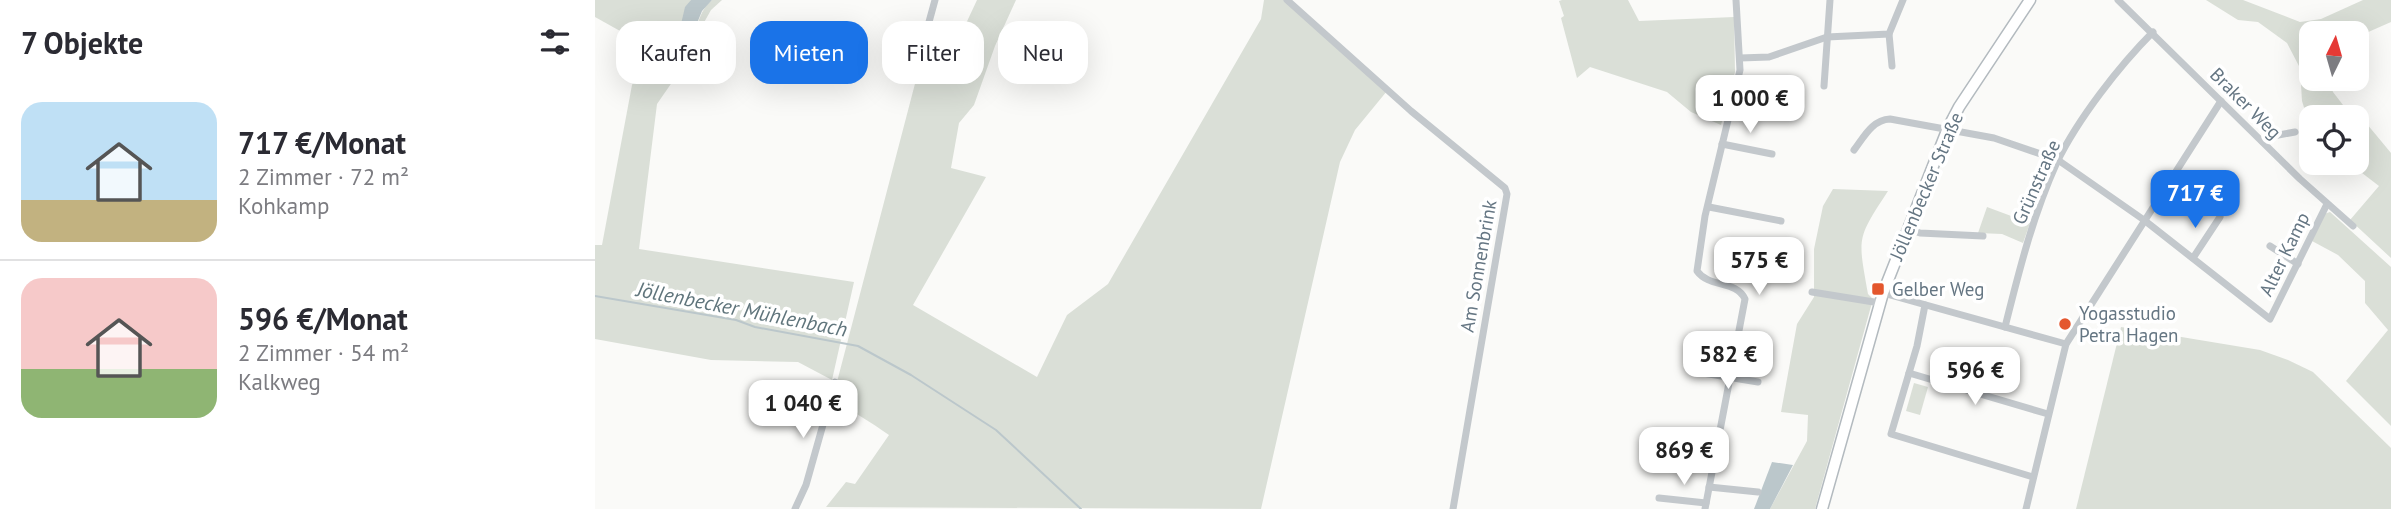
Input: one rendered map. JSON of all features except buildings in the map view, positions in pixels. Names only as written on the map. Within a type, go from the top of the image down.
[{"type":"main road","name":"Jöllenbecker Straße","points":[[1822,509],[1881,298],[1948,128],[2030,0]]},
{"type":"street","points":[[929,21],[935,0]]},
{"type":"street","name":"Am Sonnenbrink","points":[[1287,0],[1402,102],[1505,188],[1507,194],[1453,509]]},
{"type":"street","points":[[1824,86],[1830,0]]},
{"type":"street","points":[[1892,66],[1889,34],[1903,0]]},
{"type":"street","name":"Braker Weg","points":[[2118,0],[2327,204],[2353,226]]},
{"type":"street","points":[[1659,498],[1705,506],[1745,299],[1736,289],[1703,279],[1697,271],[1700,241],[1740,58],[1739,1]]},
{"type":"street","name":"Grünstraße","points":[[2005,327],[2028,237],[2058,160],[2116,71],[2153,32]]},
{"type":"street","points":[[1740,58],[1769,57],[1827,37],[1889,34]]},
{"type":"street","points":[[2026,509],[2066,344],[2221,101]]},
{"type":"street","points":[[1854,150],[1869,130],[1882,119],[1948,128],[1994,138],[2058,160],[2193,258],[2220,217]]},
{"type":"street","points":[[2262,141],[2295,132]]},
{"type":"street","points":[[1722,144],[1772,154]]},
{"type":"street","name":"Alter Kamp","points":[[2193,258],[2270,319],[2327,204]]},
{"type":"street","points":[[1709,207],[1781,221]]},
{"type":"street","points":[[1908,229],[1920,233],[1983,236]]},
{"type":"street","points":[[2270,246],[2298,264]]},
{"type":"street","points":[[1812,292],[1925,305],[2066,344]]},
{"type":"street","points":[[1925,305],[1892,434],[2033,477]]},
{"type":"street","points":[[1703,373],[1758,382]]},
{"type":"street","points":[[1909,373],[2048,414]]},
{"type":"street","points":[[795,509],[806,485],[835,382]]},
{"type":"street","points":[[1709,487],[1758,492]]},
{"type":"shaded area","points":[[595,0],[691,0],[684,21],[616,21],[616,29],[595,17]]},
{"type":"shaded area","points":[[691,0],[712,0],[702,11],[698,21],[682,21],[685,7]]},
{"type":"shaded area","points":[[712,0],[722,0],[711,10],[705,21],[698,21],[705,7]]},
{"type":"shaded area","points":[[977,0],[1016,0],[1006,21],[998,21],[998,39],[984,77],[984,21],[967,21]]},
{"type":"shaded area","points":[[1264,0],[1284,0],[1387,91],[1355,130],[1340,162],[1261,509],[826,507],[846,482],[855,484],[889,435],[832,401],[915,84],[981,84],[974,105],[959,123],[951,168],[986,177],[913,305],[1037,377],[1067,315],[1108,284],[1261,19]]},
{"type":"shaded area","points":[[1628,0],[1639,21],[1734,17],[1735,72],[1721,125],[1691,112],[1667,92],[1590,67],[1577,78],[1561,18],[1564,16],[1559,1]]},
{"type":"shaded area","points":[[2206,0],[2243,0],[2299,22],[2299,66],[2287,43],[2258,22],[2238,20]]},
{"type":"shaded area","points":[[2363,0],[2391,0],[2391,22],[2369,32],[2369,21],[2307,21],[2321,19]]},
{"type":"shaded area","points":[[671,84],[657,104],[639,249],[854,282],[832,380],[798,362],[711,360],[595,339],[595,245],[602,245],[632,85]]},
{"type":"shaded area","points":[[2301,91],[2333,91],[2343,105],[2303,105]]},
{"type":"shaded area","points":[[2369,126],[2391,153],[2391,258],[2350,220],[2379,186],[2365,175],[2369,175]]},
{"type":"shaded area","points":[[1833,189],[1888,191],[1862,239],[1862,261],[1868,294],[1873,299],[1815,509],[1770,509],[1807,441],[1808,415],[1781,412],[1797,324],[1814,297],[1814,249],[1823,206]]},
{"type":"shaded area","points":[[1987,207],[2030,223],[2023,243],[2002,234],[1978,233]]},
{"type":"shaded area","points":[[2330,212],[2391,267],[2391,426],[2346,381],[2388,330],[2365,303],[2365,281],[2338,255],[2312,241],[2324,214]]},
{"type":"shaded area","points":[[2121,327],[2260,350],[2313,372],[2391,448],[2391,509],[2076,509]]},
{"type":"shaded area","points":[[1914,383],[1928,387],[1920,415],[1906,411]]},
{"type":"shaded area","points":[[1772,462],[1793,465],[1770,509],[1754,509]]},
{"type":"waterway","name":"Jöllenbecker Mühlenbach","points":[[595,296],[736,320],[755,327],[858,346],[911,375],[996,430],[1081,509]]},
{"type":"place","name":"Gelber Weg","points":[[1878,289]]},
{"type":"place","name":"Yogasstudio Petra Hagen","points":[[2065,324]]}]
